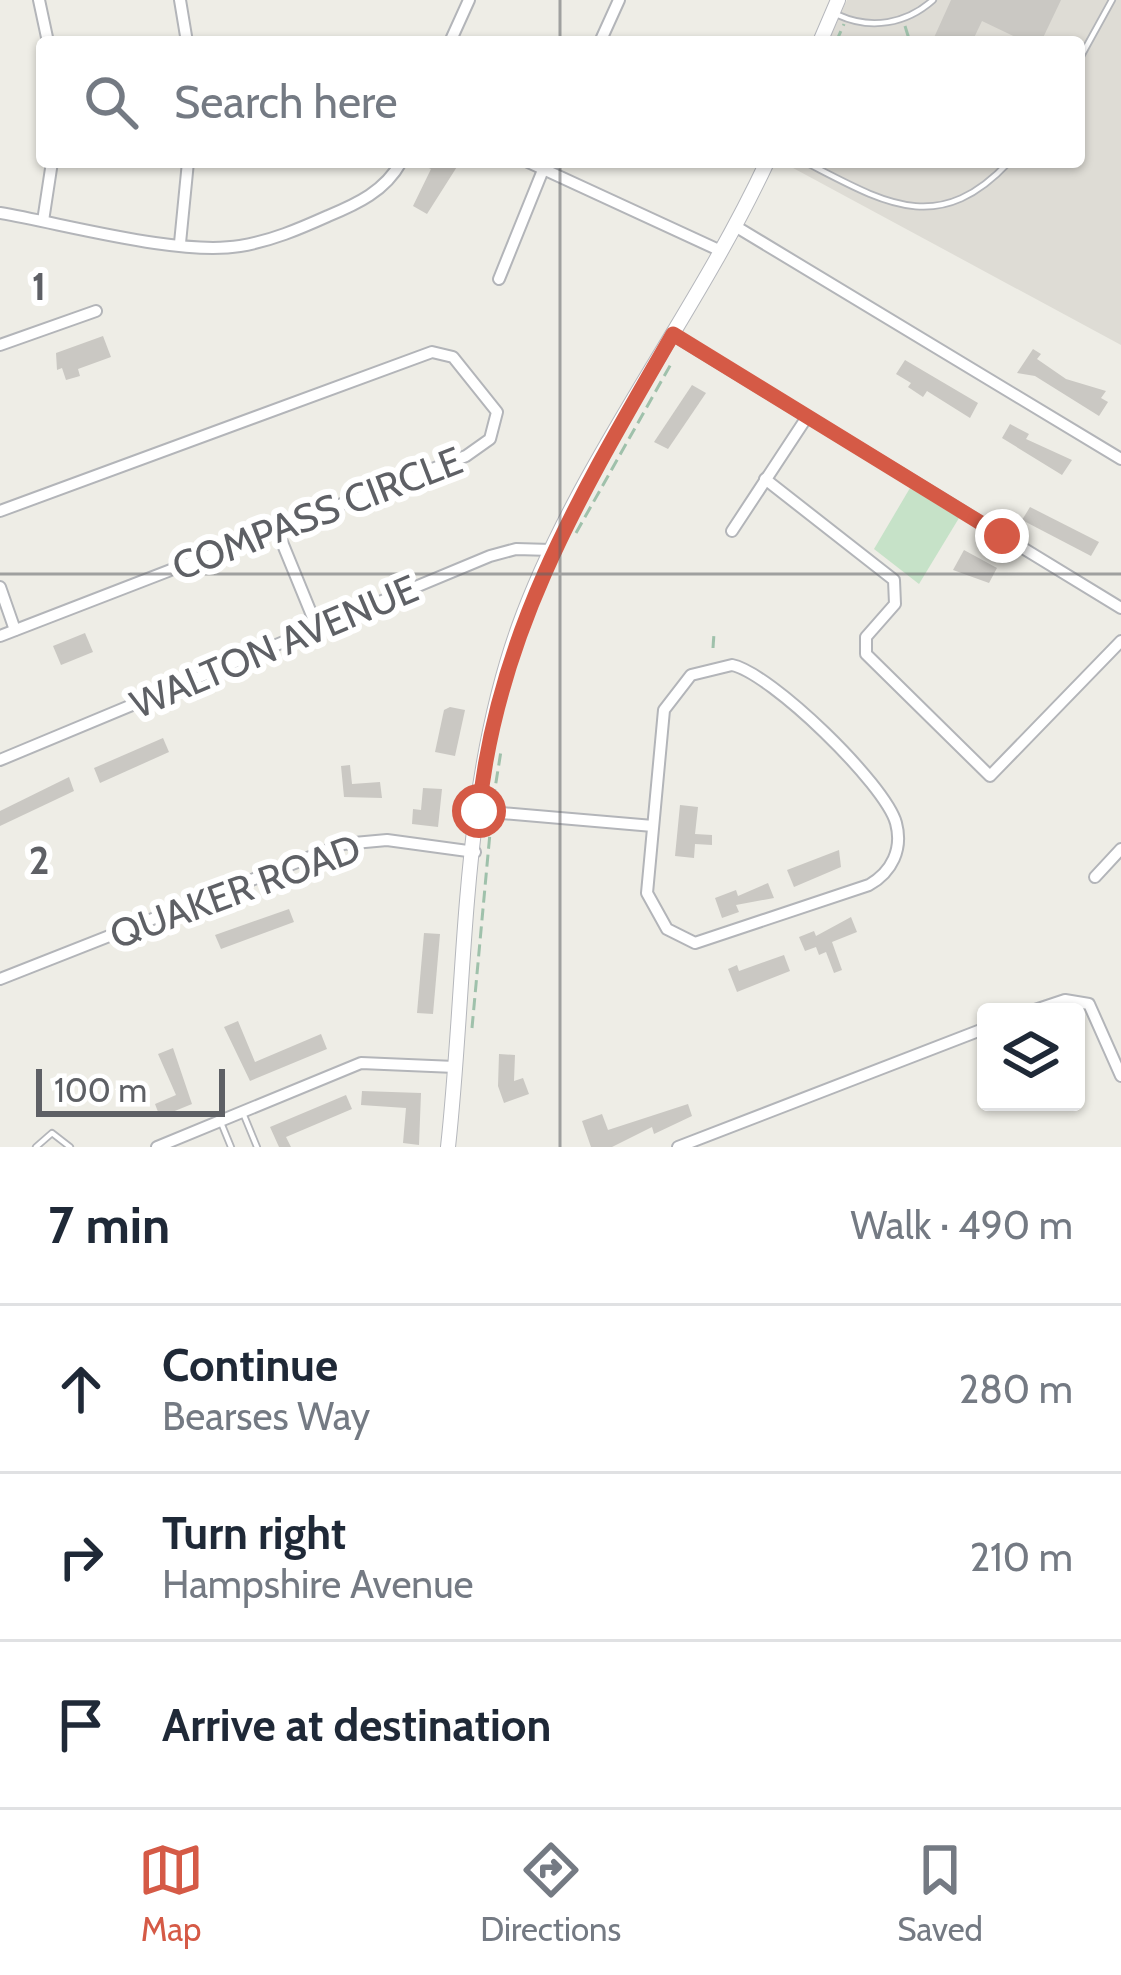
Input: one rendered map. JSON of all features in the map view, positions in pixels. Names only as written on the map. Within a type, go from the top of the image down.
[{"type":"main road","points":[[822,36],[835,6]]},
{"type":"main road","points":[[448,1147],[479,811],[504,672],[551,550],[764,168]]},
{"type":"street","points":[[39,0],[47,36]]},
{"type":"street","points":[[180,0],[186,36]]},
{"type":"street","points":[[453,36],[469,0]]},
{"type":"street","points":[[603,36],[619,0]]},
{"type":"street","points":[[43,220],[51,168]]},
{"type":"street","points":[[180,243],[187,168]]},
{"type":"street","points":[[0,213],[180,243],[236,247],[290,232],[371,194],[395,168]]},
{"type":"street","points":[[499,279],[544,168]]},
{"type":"street","points":[[551,168],[721,251]]},
{"type":"street","points":[[735,226],[1121,459]]},
{"type":"street","points":[[0,345],[96,310]]},
{"type":"street","points":[[673,334],[1121,608]]},
{"type":"street","name":"COMPASS CIRCLE","points":[[0,511],[432,352],[453,357],[495,406],[494,432],[472,454],[0,635]]},
{"type":"street","points":[[732,531],[807,417]]},
{"type":"street","points":[[765,479],[894,580],[895,604],[866,637],[866,654],[990,776],[1121,641]]},
{"type":"street","points":[[277,530],[318,630]]},
{"type":"street","name":"WALTON AVENUE","points":[[0,760],[490,556],[516,549],[551,550]]},
{"type":"street","points":[[0,587],[15,630]]},
{"type":"street","points":[[732,665],[760,676],[793,704],[882,797],[893,814],[898,841],[890,868],[869,885],[695,943],[667,929],[649,903],[653,826],[669,699],[692,675],[732,665]]},
{"type":"street","points":[[479,811],[653,826]]},
{"type":"street","name":"QUAKER ROAD","points":[[0,979],[343,844],[388,840],[475,852]]},
{"type":"street","points":[[1095,877],[1121,849]]},
{"type":"street","points":[[1085,1006],[1094,1010],[1121,1076]]},
{"type":"street","points":[[678,1147],[977,1031]]},
{"type":"street","points":[[157,1147],[361,1063],[455,1067]]},
{"type":"lane","points":[[835,6],[869,24],[902,19],[933,0]]},
{"type":"lane","points":[[1085,49],[1112,0]]},
{"type":"lane","points":[[818,168],[887,202],[932,208],[962,200],[1002,168]]},
{"type":"lane","points":[[241,1110],[256,1147]]},
{"type":"lane","points":[[220,1120],[231,1147]]},
{"type":"lane","points":[[36,1147],[52,1133],[70,1147]]},
{"type":"path","points":[[902,19],[908,36]]},
{"type":"path","points":[[839,36],[841,31]]},
{"type":"path","points":[[570,544],[678,352]]},
{"type":"path","points":[[713,648],[714,633]]},
{"type":"path","points":[[494,800],[503,732]]},
{"type":"path","points":[[470,1044],[491,826]]},
{"type":"shaded area","points":[[847,0],[1121,0],[1121,345],[793,168],[1085,168],[1085,36],[831,36]]},
{"type":"green space","points":[[910,488],[959,518],[919,584],[874,549]]},
{"type":"building","points":[[951,0],[1061,0],[1044,36],[1013,36],[982,21],[975,36],[935,36]]},
{"type":"building","points":[[456,168],[427,214],[413,206],[431,169]]},
{"type":"building","points":[[103,336],[111,357],[78,369],[80,376],[66,380],[62,368],[57,370],[56,353]]},
{"type":"building","points":[[1033,349],[1041,354],[1037,359],[1066,379],[1106,391],[1101,398],[1108,402],[1099,416],[1035,376],[1017,373]]},
{"type":"building","points":[[905,360],[978,403],[970,418],[927,391],[923,397],[908,387],[911,383],[896,374]]},
{"type":"building","points":[[692,385],[706,393],[668,449],[654,442]]},
{"type":"building","points":[[1010,424],[1029,434],[1026,439],[1072,460],[1062,475],[1002,438]]},
{"type":"building","points":[[1030,507],[1099,542],[1091,556],[1022,520]]},
{"type":"building","points":[[964,550],[997,568],[989,583],[953,570]]},
{"type":"building","points":[[85,633],[93,652],[61,665],[53,646]]},
{"type":"building","points":[[444,710],[465,710],[455,756],[435,752]]},
{"type":"building","points":[[163,738],[169,752],[100,783],[94,768]]},
{"type":"building","points":[[350,765],[352,784],[380,782],[382,798],[344,797],[341,766]]},
{"type":"building","points":[[69,777],[74,791],[0,826],[0,811]]},
{"type":"building","points":[[423,788],[442,789],[438,827],[412,824],[413,809],[421,810]]},
{"type":"building","points":[[680,805],[698,807],[695,834],[712,835],[712,845],[695,844],[694,858],[675,856]]},
{"type":"building","points":[[839,850],[841,867],[794,887],[787,870]]},
{"type":"building","points":[[768,883],[774,898],[736,905],[739,912],[722,918],[715,898],[736,890],[738,896]]},
{"type":"building","points":[[289,909],[294,922],[221,949],[215,935]]},
{"type":"building","points":[[851,917],[857,932],[832,942],[842,970],[834,973],[826,952],[819,955],[816,947],[805,951],[799,937],[814,931],[816,936]]},
{"type":"building","points":[[424,933],[440,934],[433,1014],[417,1013]]},
{"type":"building","points":[[784,955],[790,971],[737,992],[728,969],[737,965],[739,971]]},
{"type":"building","points":[[238,1021],[255,1062],[321,1034],[327,1049],[250,1081],[224,1027]]},
{"type":"building","points":[[173,1048],[192,1104],[160,1117],[155,1104],[176,1095],[158,1054]]},
{"type":"building","points":[[499,1054],[515,1055],[514,1081],[523,1078],[529,1094],[504,1103],[498,1086]]},
{"type":"building","points":[[362,1091],[421,1093],[419,1145],[403,1143],[406,1108],[361,1105]]},
{"type":"building","points":[[346,1095],[352,1109],[286,1137],[291,1147],[279,1147],[270,1127]]},
{"type":"building","points":[[688,1104],[692,1116],[654,1134],[652,1127],[612,1147],[591,1147],[582,1121],[602,1114],[608,1130]]},
{"type":"route","points":[[479,811],[490,731],[528,603],[566,520],[673,334],[1002,536]]}]
